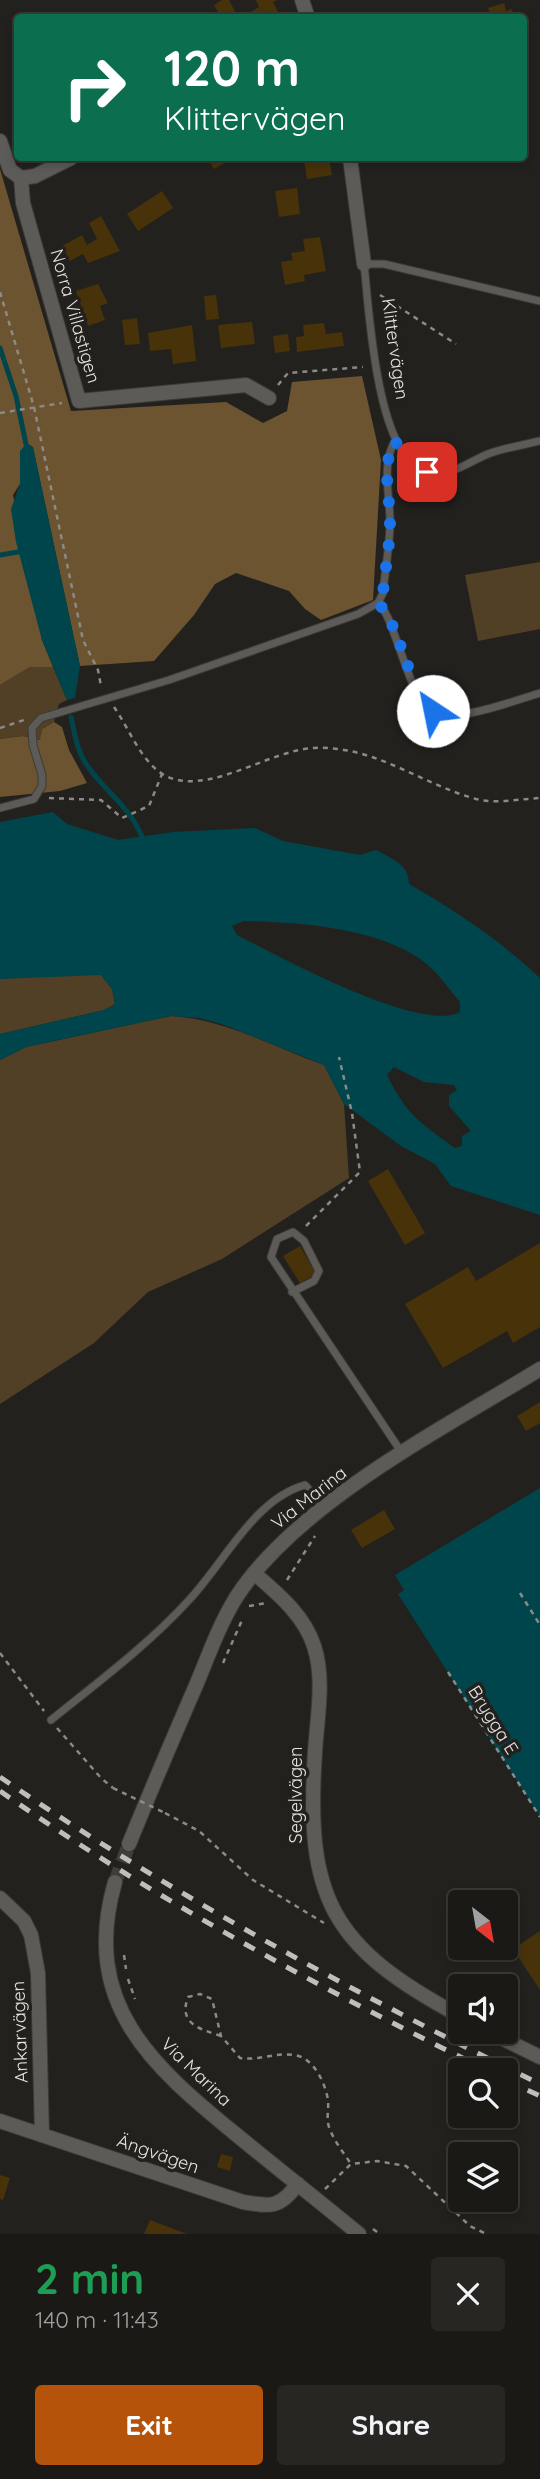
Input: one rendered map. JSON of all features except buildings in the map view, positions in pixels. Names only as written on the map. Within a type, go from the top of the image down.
[{"type":"street","name":"Norra Villastigen","points":[[0,141],[10,170],[21,178],[23,203],[79,401],[246,385],[269,398]]},
{"type":"street","points":[[21,178],[35,176],[65,161]]},
{"type":"street","name":"Klittervägen","points":[[350,161],[364,264]]},
{"type":"street","name":"Via Marina","points":[[129,1844],[222,1626],[254,1573],[284,1539],[325,1507],[402,1454],[540,1369]]},
{"type":"street","name":"Segelvägen","points":[[254,1573],[302,1620],[314,1646],[320,1672],[312,1826],[317,1865],[341,1926],[384,1970],[448,2009]]},
{"type":"street","name":"Via Marina","points":[[114,1882],[108,1904],[106,1937],[109,1979],[129,2028],[156,2065],[186,2093],[298,2184],[365,2230]]},
{"type":"street","name":"Ankarvägen","points":[[0,1898],[24,1921],[32,1936],[38,1973],[42,2135]]},
{"type":"street","points":[[513,2044],[540,2057]]},
{"type":"street","name":"Ängvägen","points":[[0,2121],[243,2203],[268,2207],[285,2201],[298,2184]]},
{"type":"lane","name":"Klittervägen","points":[[364,264],[383,408],[395,441],[412,464],[427,472],[468,467],[486,455],[540,441]]},
{"type":"lane","points":[[364,264],[384,264],[540,301]]},
{"type":"lane","points":[[0,808],[34,799],[38,793],[42,775],[33,745],[32,728],[37,721],[107,696],[169,680],[358,614],[378,603],[383,593],[390,523],[387,481],[390,449],[395,441]]},
{"type":"lane","points":[[378,603],[389,620],[416,687],[433,711],[443,715],[464,714],[540,693]]},
{"type":"lane","points":[[292,1292],[314,1281],[319,1271],[293,1231],[277,1239],[271,1257],[292,1292],[329,1340],[402,1454]]},
{"type":"lane","points":[[51,1720],[140,1647],[189,1600],[257,1518],[285,1490],[305,1485],[325,1507]]},
{"type":"path","points":[[367,287],[456,344]]},
{"type":"path","points":[[0,292],[34,407],[83,639],[107,696],[153,767],[176,780],[202,779],[314,748],[366,755],[478,799],[540,798]]},
{"type":"path","points":[[269,398],[288,373],[377,366]]},
{"type":"path","points":[[0,413],[79,401]]},
{"type":"path","points":[[0,728],[32,718],[37,721]]},
{"type":"path","points":[[38,793],[48,798],[101,800],[122,818],[149,806],[162,774]]},
{"type":"path","points":[[297,1234],[360,1172],[339,1057]]},
{"type":"path","points":[[278,1594],[316,1534]]},
{"type":"path","points":[[520,1593],[540,1625]]},
{"type":"path","points":[[0,1653],[51,1720],[101,1779],[113,1788],[199,1831],[236,1867],[320,1922],[341,1926]]},
{"type":"path","name":"Brygga E","points":[[448,1672],[540,1817]]},
{"type":"path","points":[[124,1952],[127,1973],[138,2006]]},
{"type":"path","points":[[221,2036],[197,2028],[187,2020],[184,2007],[188,1997],[200,1994],[212,1999],[221,2036],[240,2058],[256,2060],[282,2054],[297,2055],[311,2063],[323,2082],[328,2101],[328,2122],[334,2140],[351,2164]]},
{"type":"path","points":[[325,2189],[351,2164],[377,2161],[406,2166],[470,2226],[486,2234]]},
{"type":"path","points":[[318,2183],[334,2197]]},
{"type":"path","points":[[365,2230],[380,2234]]},
{"type":"shaded area","points":[[0,169],[71,411],[226,402],[263,423],[287,411],[292,382],[362,376],[381,460],[373,600],[321,620],[305,609],[289,591],[236,573],[215,584],[194,615],[154,661],[80,666],[33,448],[20,451],[20,484],[13,495],[42,640],[53,667],[30,667],[0,685]]},
{"type":"shaded area","points":[[540,562],[540,629],[478,641],[465,575]]},
{"type":"shaded area","points":[[30,667],[53,667],[67,700],[59,704],[54,722],[42,729],[41,740],[23,736],[0,739],[0,685]]},
{"type":"shaded area","points":[[54,722],[62,727],[69,750],[87,783],[60,791],[0,797],[0,739],[23,736],[40,740],[42,729]]},
{"type":"shaded area","points":[[44,975],[101,975],[112,989],[115,1004],[104,1010],[0,1034],[0,979]]},
{"type":"shaded area","points":[[171,1016],[230,1028],[324,1065],[344,1104],[349,1178],[222,1259],[148,1292],[94,1343],[0,1404],[0,1060],[26,1047]]},
{"type":"water","points":[[27,443],[33,447],[80,666],[75,698],[67,700],[42,640],[16,542],[11,509],[20,484],[20,451]]},
{"type":"water","points":[[53,812],[67,824],[118,840],[173,832],[255,828],[283,841],[360,855],[376,850],[398,863],[406,872],[409,884],[477,927],[540,978],[540,1215],[451,1186],[435,1164],[401,1146],[344,1104],[324,1065],[222,1024],[199,1018],[171,1016],[26,1047],[0,1060],[0,1034],[104,1010],[115,1004],[112,989],[101,975],[0,979],[0,822]],"holes":[[[244,921],[315,926],[365,935],[389,943],[428,965],[460,1002],[460,1012],[441,1016],[414,1012],[349,990],[237,935],[232,926]],[[394,1067],[424,1082],[454,1085],[457,1090],[449,1095],[449,1106],[471,1131],[462,1136],[462,1146],[455,1148],[408,1109],[387,1075]]]},
{"type":"water","points":[[540,1488],[540,1817],[398,1594],[404,1590],[395,1575]]},
{"type":"waterway","points":[[0,348],[16,396],[27,449]]},
{"type":"waterway","points":[[0,555],[24,551]]},
{"type":"waterway","points":[[71,717],[77,744],[85,762],[125,809],[142,837]]},
{"type":"tunnel","points":[[115,1882],[129,1844]]},
{"type":"railway","points":[[0,1777],[130,1862],[197,1902],[332,1978],[540,2084]]},
{"type":"railway","points":[[0,1791],[177,1905],[299,1974],[463,2058]]},
{"type":"railway","points":[[518,2086],[540,2096]]},
{"type":"route","points":[[427,472],[412,464],[395,441],[390,449],[387,481],[390,523],[383,593],[378,603],[389,620],[416,687],[433,711]]}]
